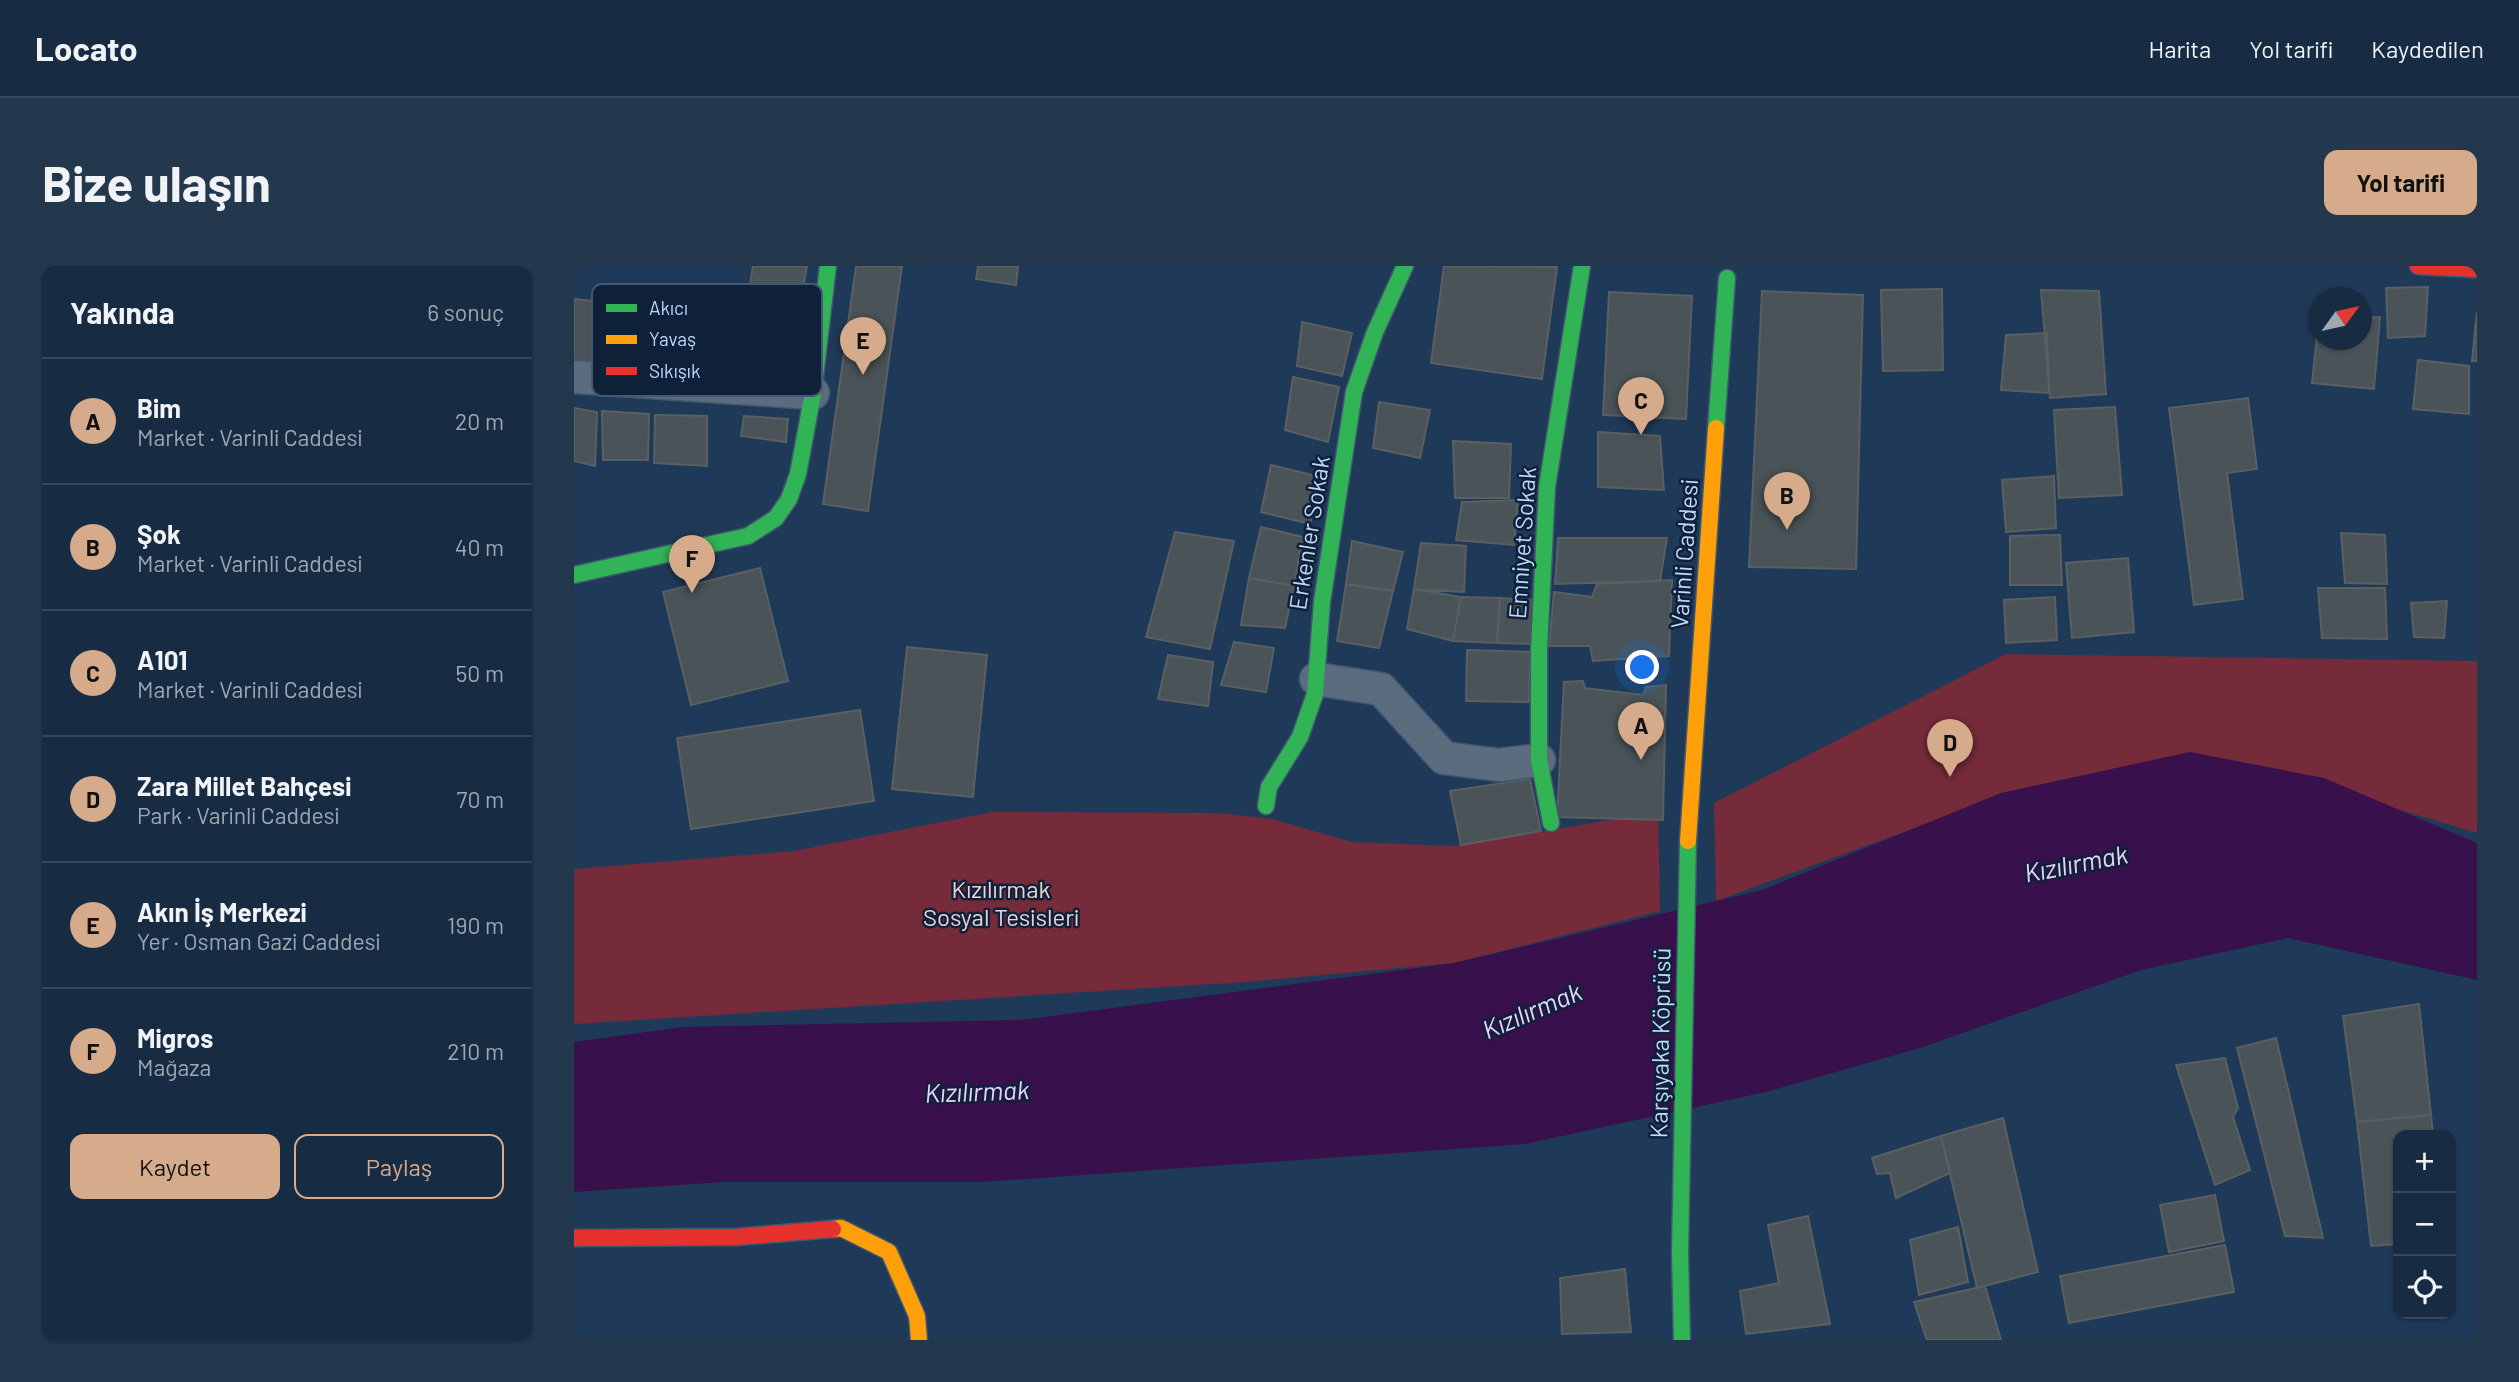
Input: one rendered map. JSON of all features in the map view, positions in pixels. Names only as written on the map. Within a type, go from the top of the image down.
[{"type":"street","points":[[822,317],[828,266]]},
{"type":"street","name":"Erkenler Sokak","points":[[1266,806],[1269,787],[1300,737],[1315,694],[1322,602],[1354,392],[1376,332],[1405,266]]},
{"type":"street","name":"Emniyet Sokak","points":[[1551,823],[1539,760],[1539,650],[1547,487],[1582,266]]},
{"type":"street","points":[[2418,266],[2477,269]]},
{"type":"street","points":[[1708,271],[1727,278],[1746,272]]},
{"type":"street","name":"Varinli Caddesi","points":[[1688,834],[1727,278]]},
{"type":"street","points":[[574,377],[592,378]]},
{"type":"street","points":[[574,575],[748,536],[776,518],[789,499],[798,474],[812,396]]},
{"type":"street","points":[[1316,679],[1381,689],[1444,758],[1499,765],[1539,760]]},
{"type":"street","name":"Karşıyaka Köprüsü","points":[[1682,1340],[1680,1253],[1688,834]]},
{"type":"street","points":[[574,1238],[736,1237],[841,1228],[889,1252],[917,1316],[919,1340]]},
{"type":"green space","points":[[2006,654],[2477,661],[2477,833],[2249,764],[2018,790],[1716,901],[1714,803]]},
{"type":"green space","name":"Kızılırmak Sosyal Tesisleri","points":[[992,812],[1220,813],[1272,819],[1352,842],[1455,846],[1658,812],[1660,911],[1454,963],[1244,982],[574,1024],[574,869],[794,851]]},
{"type":"water","name":"Kızılırmak","points":[[2190,752],[2324,778],[2477,843],[2477,980],[2288,938],[2141,970],[1920,1048],[1766,1092],[1525,1144],[983,1182],[724,1182],[574,1192],[574,1042],[682,1027],[1021,1020],[1454,963],[1762,890],[2001,793]]},
{"type":"building","points":[[753,266],[807,266],[804,284],[750,284]]},
{"type":"building","points":[[856,266],[902,266],[868,511],[823,504]]},
{"type":"building","points":[[978,266],[1018,266],[1016,285],[976,279]]},
{"type":"building","points":[[1444,266],[1557,267],[1542,379],[1431,363]]},
{"type":"building","points":[[2428,287],[2425,336],[2388,338],[2386,288]]},
{"type":"building","points":[[1942,289],[1943,370],[1883,371],[1881,290]]},
{"type":"building","points":[[2041,290],[2099,291],[2106,394],[2050,398]]},
{"type":"building","points":[[1762,291],[1863,295],[1856,569],[1749,567]]},
{"type":"building","points":[[1609,292],[1692,296],[1686,419],[1603,415]]},
{"type":"building","points":[[574,299],[592,301],[592,366],[574,365]]},
{"type":"building","points":[[2477,312],[2477,361],[2472,361]]},
{"type":"building","points":[[2372,317],[2380,317],[2374,389],[2312,383],[2315,350],[2372,350]]},
{"type":"building","points":[[1302,322],[1352,333],[1342,376],[1297,366]]},
{"type":"building","points":[[2047,333],[2049,393],[2001,390],[2006,335]]},
{"type":"building","points":[[2418,360],[2469,366],[2469,414],[2413,409]]},
{"type":"building","points":[[1293,377],[1339,387],[1328,442],[1285,430]]},
{"type":"building","points":[[2248,398],[2257,469],[2227,473],[2243,599],[2194,605],[2169,408]]},
{"type":"building","points":[[1379,402],[1430,410],[1420,458],[1373,448]]},
{"type":"building","points":[[2115,407],[2122,495],[2059,498],[2054,410]]},
{"type":"building","points":[[574,408],[597,412],[595,466],[574,461]]},
{"type":"building","points":[[602,411],[649,414],[648,460],[603,460]]},
{"type":"building","points":[[655,415],[707,416],[707,466],[654,463]]},
{"type":"building","points":[[744,416],[788,419],[786,442],[741,436]]},
{"type":"building","points":[[1598,432],[1660,436],[1664,490],[1598,487]]},
{"type":"building","points":[[1453,441],[1511,444],[1509,498],[1455,498]]},
{"type":"building","points":[[1271,465],[1320,477],[1310,524],[1261,512]]},
{"type":"building","points":[[2054,476],[2056,528],[2006,532],[2002,480]]},
{"type":"building","points":[[1518,500],[1514,545],[1456,540],[1462,502]]},
{"type":"building","points":[[1261,527],[1303,537],[1294,586],[1249,578]]},
{"type":"building","points":[[1175,532],[1234,541],[1210,649],[1146,637]]},
{"type":"building","points":[[2341,533],[2385,535],[2387,584],[2345,583]]},
{"type":"building","points":[[2060,535],[2062,585],[2010,585],[2010,536]]},
{"type":"building","points":[[1558,538],[1667,538],[1660,581],[1555,584]]},
{"type":"building","points":[[1352,541],[1403,552],[1393,591],[1346,584]]},
{"type":"building","points":[[1421,543],[1466,546],[1464,592],[1414,589]]},
{"type":"building","points":[[2128,558],[2134,632],[2072,638],[2066,563]]},
{"type":"building","points":[[760,568],[788,681],[691,705],[663,592]]},
{"type":"building","points":[[1249,578],[1294,586],[1285,628],[1241,625]]},
{"type":"building","points":[[1672,580],[1669,656],[1593,661],[1590,646],[1549,646],[1554,592],[1592,597],[1597,584]]},
{"type":"building","points":[[1346,584],[1393,591],[1379,648],[1337,641]]},
{"type":"building","points":[[2318,588],[2385,588],[2387,639],[2322,638]]},
{"type":"building","points":[[1414,589],[1461,597],[1453,641],[1407,629]]},
{"type":"building","points":[[1461,597],[1500,598],[1497,643],[1453,641]]},
{"type":"building","points":[[2055,597],[2057,640],[2006,643],[2004,600]]},
{"type":"building","points":[[1500,598],[1532,600],[1531,644],[1497,643]]},
{"type":"building","points":[[2447,601],[2444,638],[2414,637],[2411,603]]},
{"type":"building","points":[[1234,642],[1274,648],[1266,692],[1221,685]]},
{"type":"building","points":[[907,647],[987,655],[973,797],[892,789]]},
{"type":"building","points":[[1467,650],[1530,652],[1529,702],[1466,701]]},
{"type":"building","points":[[1168,655],[1213,662],[1208,706],[1158,699]]},
{"type":"building","points":[[1583,681],[1585,688],[1643,695],[1646,687],[1666,685],[1663,820],[1557,817],[1564,682]]},
{"type":"building","points":[[860,710],[874,801],[691,829],[677,738]]},
{"type":"building","points":[[1530,779],[1541,831],[1461,845],[1450,791]]},
{"type":"building","points":[[2419,1004],[2431,1115],[2357,1122],[2343,1016]]},
{"type":"building","points":[[2276,1038],[2323,1238],[2285,1236],[2237,1048]]},
{"type":"building","points":[[2225,1058],[2238,1108],[2233,1117],[2250,1170],[2215,1185],[2176,1065]]},
{"type":"building","points":[[2431,1115],[2432,1130],[2393,1130],[2393,1244],[2371,1246],[2357,1122]]},
{"type":"building","points":[[2003,1118],[2038,1272],[1977,1288],[1941,1136]]},
{"type":"building","points":[[1941,1136],[1950,1173],[1896,1198],[1890,1173],[1877,1174],[1872,1158]]},
{"type":"building","points":[[2215,1195],[2224,1241],[2169,1252],[2160,1205]]},
{"type":"building","points":[[1808,1216],[1830,1324],[1746,1334],[1740,1291],[1779,1283],[1768,1225]]},
{"type":"building","points":[[1958,1227],[1968,1282],[1919,1295],[1910,1240]]},
{"type":"building","points":[[2225,1245],[2234,1292],[2069,1323],[2060,1276]]},
{"type":"building","points":[[1625,1269],[1631,1332],[1562,1334],[1560,1278]]},
{"type":"building","points":[[1985,1286],[2001,1340],[1927,1340],[1914,1302]]},
{"type":"traffic: fast","points":[[822,317],[828,266]]},
{"type":"traffic: fast","points":[[1266,806],[1269,787],[1300,737],[1315,694],[1322,602],[1354,392],[1375,332],[1405,266]]},
{"type":"traffic: fast","points":[[1551,823],[1539,760],[1539,650],[1547,487],[1582,266]]},
{"type":"traffic: fast","points":[[1716,428],[1727,278]]},
{"type":"traffic: fast","points":[[574,575],[748,536],[776,518],[789,499],[798,474],[812,396]]},
{"type":"traffic: fast","points":[[1682,1340],[1680,1253],[1688,841]]},
{"type":"traffic: slow","points":[[1688,841],[1716,428]]},
{"type":"traffic: slow","points":[[833,1229],[841,1228],[889,1252],[917,1316],[919,1340]]},
{"type":"traffic: jam","points":[[2418,266],[2477,269]]},
{"type":"traffic: jam","points":[[574,1238],[736,1237],[833,1229]]},
{"type":"place","name":"Akın İş Merkezi","points":[[863,375]]},
{"type":"place","name":"A101","points":[[1641,435]]},
{"type":"place","name":"Şok","points":[[1787,530]]},
{"type":"place","name":"Migros","points":[[692,593]]},
{"type":"place","name":"Bim","points":[[1641,760]]},
{"type":"place","name":"Zara Millet Bahçesi","points":[[1950,777]]}]
